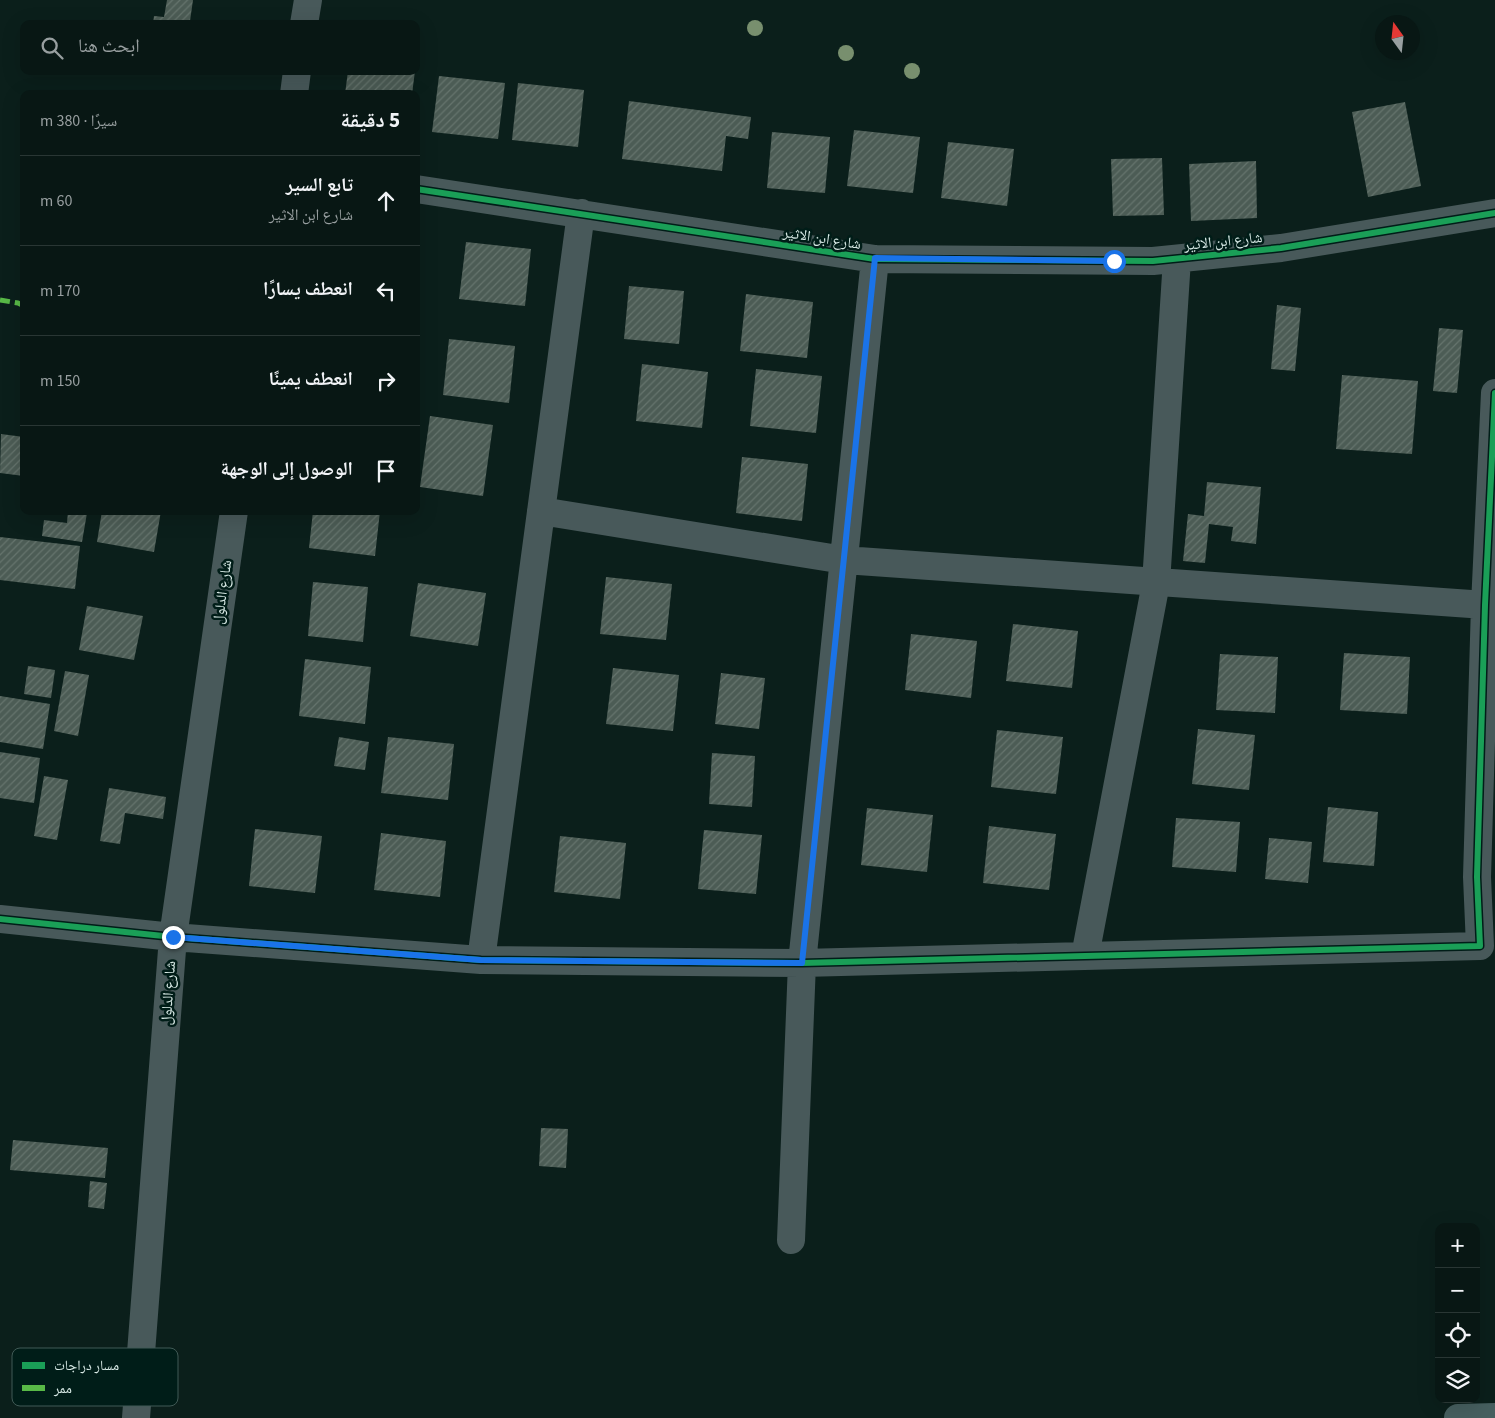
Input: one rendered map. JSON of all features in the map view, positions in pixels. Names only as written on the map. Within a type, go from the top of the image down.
[{"type":"highway","points":[[1458,1418],[1495,1417]]},
{"type":"street","points":[[305,20],[308,0]]},
{"type":"street","points":[[295,90],[296,75]]},
{"type":"street","name":"شارع ابن الاثير","points":[[420,190],[875,258],[1114,261],[1178,259],[1281,248],[1495,213]]},
{"type":"street","points":[[481,960],[581,213]]},
{"type":"street","points":[[791,1240],[802,963],[875,258]]},
{"type":"street","points":[[1085,956],[1156,582],[1178,259]]},
{"type":"street","points":[[0,919],[173,937],[481,960],[802,963],[1480,946],[1477,877],[1485,605],[1495,393]]},
{"type":"street","points":[[541,511],[844,560],[1485,605]]},
{"type":"street","name":"شارع الدلول","points":[[141,1348],[173,937],[233,515]]},
{"type":"building","points":[[167,0],[193,0],[190,20],[154,20],[154,16],[164,17]]},
{"type":"building","points":[[347,75],[414,75],[413,90],[346,90]]},
{"type":"building","points":[[439,76],[505,83],[498,139],[432,132]]},
{"type":"building","points":[[518,83],[584,90],[578,147],[512,140]]},
{"type":"building","points":[[629,101],[751,117],[748,139],[726,136],[722,171],[622,159]]},
{"type":"building","points":[[1405,102],[1421,186],[1368,197],[1352,112]]},
{"type":"building","points":[[854,130],[920,137],[913,193],[847,186]]},
{"type":"building","points":[[772,132],[830,137],[825,193],[767,188]]},
{"type":"building","points":[[948,142],[1014,149],[1007,206],[941,198]]},
{"type":"building","points":[[1162,158],[1164,215],[1113,216],[1111,159]]},
{"type":"building","points":[[1256,161],[1257,218],[1191,221],[1189,164]]},
{"type":"building","points":[[466,242],[531,249],[525,306],[459,299]]},
{"type":"building","points":[[629,286],[684,291],[679,344],[624,339]]},
{"type":"building","points":[[746,294],[813,302],[807,358],[740,351]]},
{"type":"building","points":[[1277,305],[1301,308],[1295,371],[1271,369]]},
{"type":"building","points":[[1439,328],[1463,330],[1457,393],[1433,391]]},
{"type":"building","points":[[449,339],[515,346],[509,403],[443,395]]},
{"type":"building","points":[[642,364],[708,372],[702,428],[636,421]]},
{"type":"building","points":[[756,369],[822,376],[816,433],[750,426]]},
{"type":"building","points":[[1342,375],[1418,381],[1412,454],[1336,449]]},
{"type":"building","points":[[430,416],[493,425],[483,496],[420,487]]},
{"type":"building","points":[[1,434],[20,436],[20,476],[0,473]]},
{"type":"building","points":[[742,457],[808,464],[802,521],[736,513]]},
{"type":"building","points":[[1207,482],[1261,487],[1256,544],[1231,541],[1233,527],[1209,524],[1205,563],[1183,561],[1188,514],[1204,516]]},
{"type":"building","points":[[68,515],[87,515],[82,542],[42,536],[44,520],[67,523]]},
{"type":"building","points":[[101,515],[160,515],[154,552],[97,542]]},
{"type":"building","points":[[313,515],[380,515],[375,556],[309,548]]},
{"type":"building","points":[[0,537],[80,546],[75,589],[0,580]]},
{"type":"building","points":[[606,577],[672,584],[666,640],[600,634]]},
{"type":"building","points":[[313,582],[368,587],[363,642],[308,636]]},
{"type":"building","points":[[418,583],[486,593],[478,646],[410,636]]},
{"type":"building","points":[[87,606],[143,616],[134,660],[79,650]]},
{"type":"building","points":[[1013,624],[1078,631],[1072,688],[1006,681]]},
{"type":"building","points":[[911,634],[977,641],[971,698],[905,690]]},
{"type":"building","points":[[1344,653],[1410,657],[1407,714],[1340,710]]},
{"type":"building","points":[[1220,654],[1278,657],[1275,713],[1216,710]]},
{"type":"building","points":[[305,659],[371,667],[365,724],[299,716]]},
{"type":"building","points":[[28,666],[55,670],[51,698],[24,694]]},
{"type":"building","points":[[613,668],[679,675],[673,731],[606,724]]},
{"type":"building","points":[[65,671],[89,675],[78,736],[54,731]]},
{"type":"building","points":[[721,673],[765,678],[759,729],[715,724]]},
{"type":"building","points":[[0,696],[50,704],[43,749],[0,742]]},
{"type":"building","points":[[1198,729],[1255,735],[1249,790],[1192,784]]},
{"type":"building","points":[[997,730],[1063,737],[1056,794],[991,787]]},
{"type":"building","points":[[339,737],[369,742],[365,770],[334,766]]},
{"type":"building","points":[[388,737],[454,744],[448,800],[381,793]]},
{"type":"building","points":[[0,752],[40,758],[34,803],[0,798]]},
{"type":"building","points":[[712,753],[755,756],[752,807],[709,804]]},
{"type":"building","points":[[44,776],[68,780],[57,840],[34,836]]},
{"type":"building","points":[[109,788],[166,797],[163,819],[125,813],[120,844],[100,841]]},
{"type":"building","points":[[1328,807],[1378,812],[1374,866],[1323,862]]},
{"type":"building","points":[[867,808],[933,815],[927,872],[861,865]]},
{"type":"building","points":[[1176,818],[1240,822],[1236,872],[1172,867]]},
{"type":"building","points":[[989,826],[1056,834],[1049,890],[983,883]]},
{"type":"building","points":[[255,829],[322,836],[315,893],[249,886]]},
{"type":"building","points":[[704,830],[762,835],[756,894],[698,889]]},
{"type":"building","points":[[381,833],[446,841],[440,897],[374,890]]},
{"type":"building","points":[[560,836],[626,843],[620,899],[554,892]]},
{"type":"building","points":[[1269,838],[1312,842],[1308,883],[1265,879]]},
{"type":"building","points":[[541,1128],[568,1129],[566,1168],[539,1166]]},
{"type":"building","points":[[13,1140],[108,1148],[105,1178],[10,1170]]},
{"type":"building","points":[[90,1181],[107,1183],[104,1209],[88,1207]]},
{"type":"marked path","points":[[0,300],[20,304]]},
{"type":"cycle path","points":[[420,190],[875,259],[1153,261],[1281,248],[1495,213]]},
{"type":"cycle path","points":[[0,919],[173,937],[481,960],[802,963],[1480,946],[1477,877],[1485,605],[1495,393]]},
{"type":"route","points":[[173,937],[481,960],[802,963],[875,258],[1114,261]]}]
